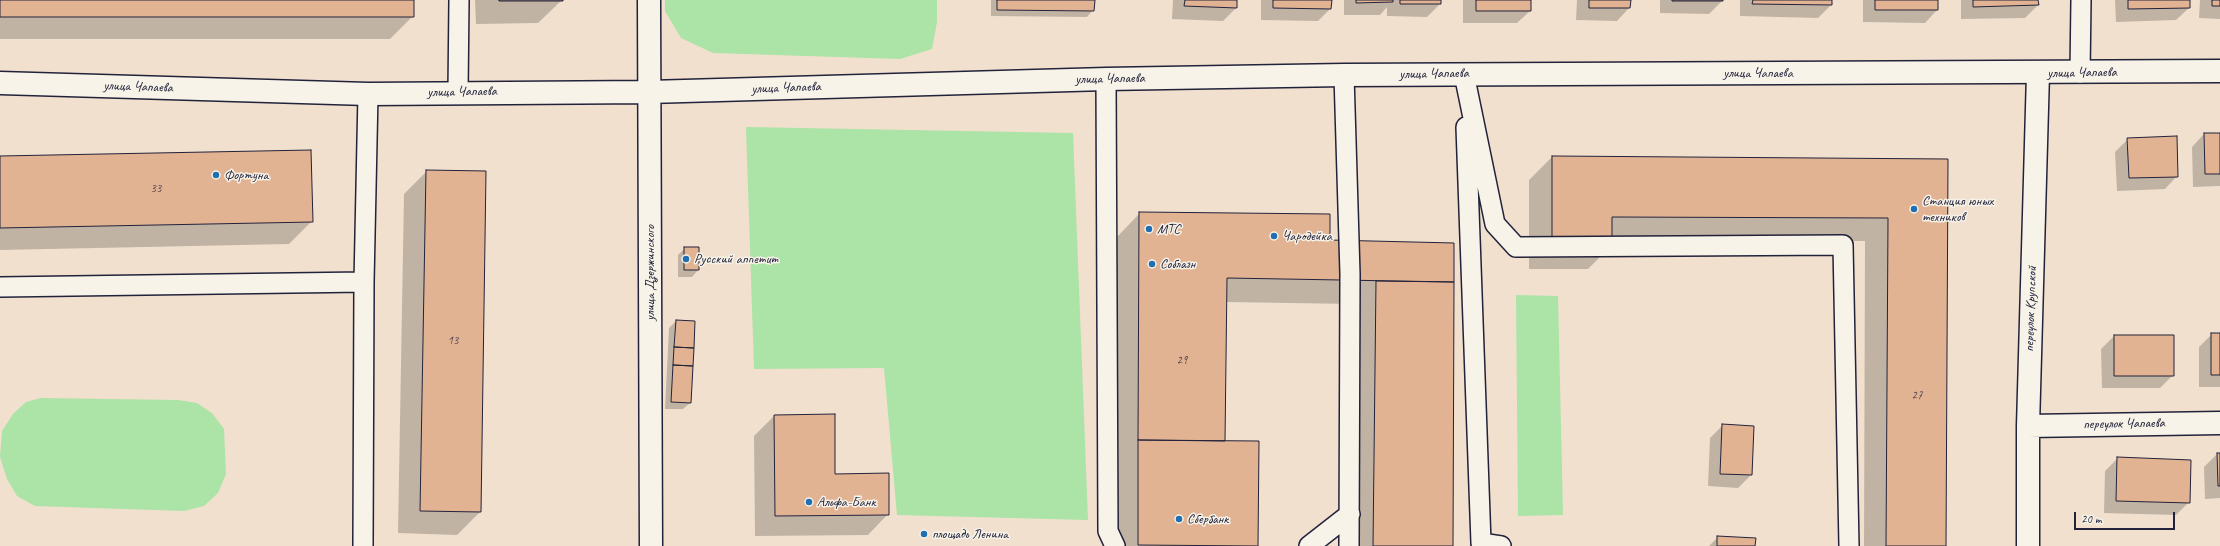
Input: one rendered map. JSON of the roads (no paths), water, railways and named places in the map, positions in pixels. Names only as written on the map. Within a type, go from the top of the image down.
[{"type":"street","name":"улица Дзержинского","points":[[649,0],[651,546]]},
{"type":"street","name":"улица Чапаева","points":[[0,83],[368,94],[458,92],[649,92],[1106,79],[1344,75],[2080,73],[2220,71]]},
{"type":"street","name":"переулок Крупской","points":[[2028,546],[2028,426],[2038,73]]},
{"type":"street","name":"переулок Чапаева","points":[[2028,426],[2220,423]]},
{"type":"lane","points":[[458,92],[459,0]]},
{"type":"lane","points":[[2080,73],[2082,0]]},
{"type":"lane","points":[[1464,74],[1481,543],[1501,546]]},
{"type":"lane","points":[[1464,74],[1495,224],[1516,247],[1843,246],[1849,546]]},
{"type":"lane","points":[[1344,75],[1350,274],[1349,546]]},
{"type":"lane","points":[[1106,79],[1108,531],[1115,546]]},
{"type":"lane","points":[[363,546],[364,282],[368,94]]},
{"type":"lane","points":[[0,287],[364,282]]},
{"type":"lane","points":[[1309,546],[1350,514]]},
{"type":"place","name":"Фортуна","points":[[216,175]]},
{"type":"place","name":"Станция юных техников","points":[[1914,209]]},
{"type":"place","name":"МТС","points":[[1149,229]]},
{"type":"place","name":"Чародейка","points":[[1274,236]]},
{"type":"place","name":"Русский аппетит","points":[[686,259]]},
{"type":"place","name":"Соблазн","points":[[1152,264]]},
{"type":"place","name":"Альфа-Банк","points":[[809,502]]},
{"type":"place","name":"Сбербанк","points":[[1179,519]]},
{"type":"place","name":"площадь Ленина","points":[[924,534]]}]
